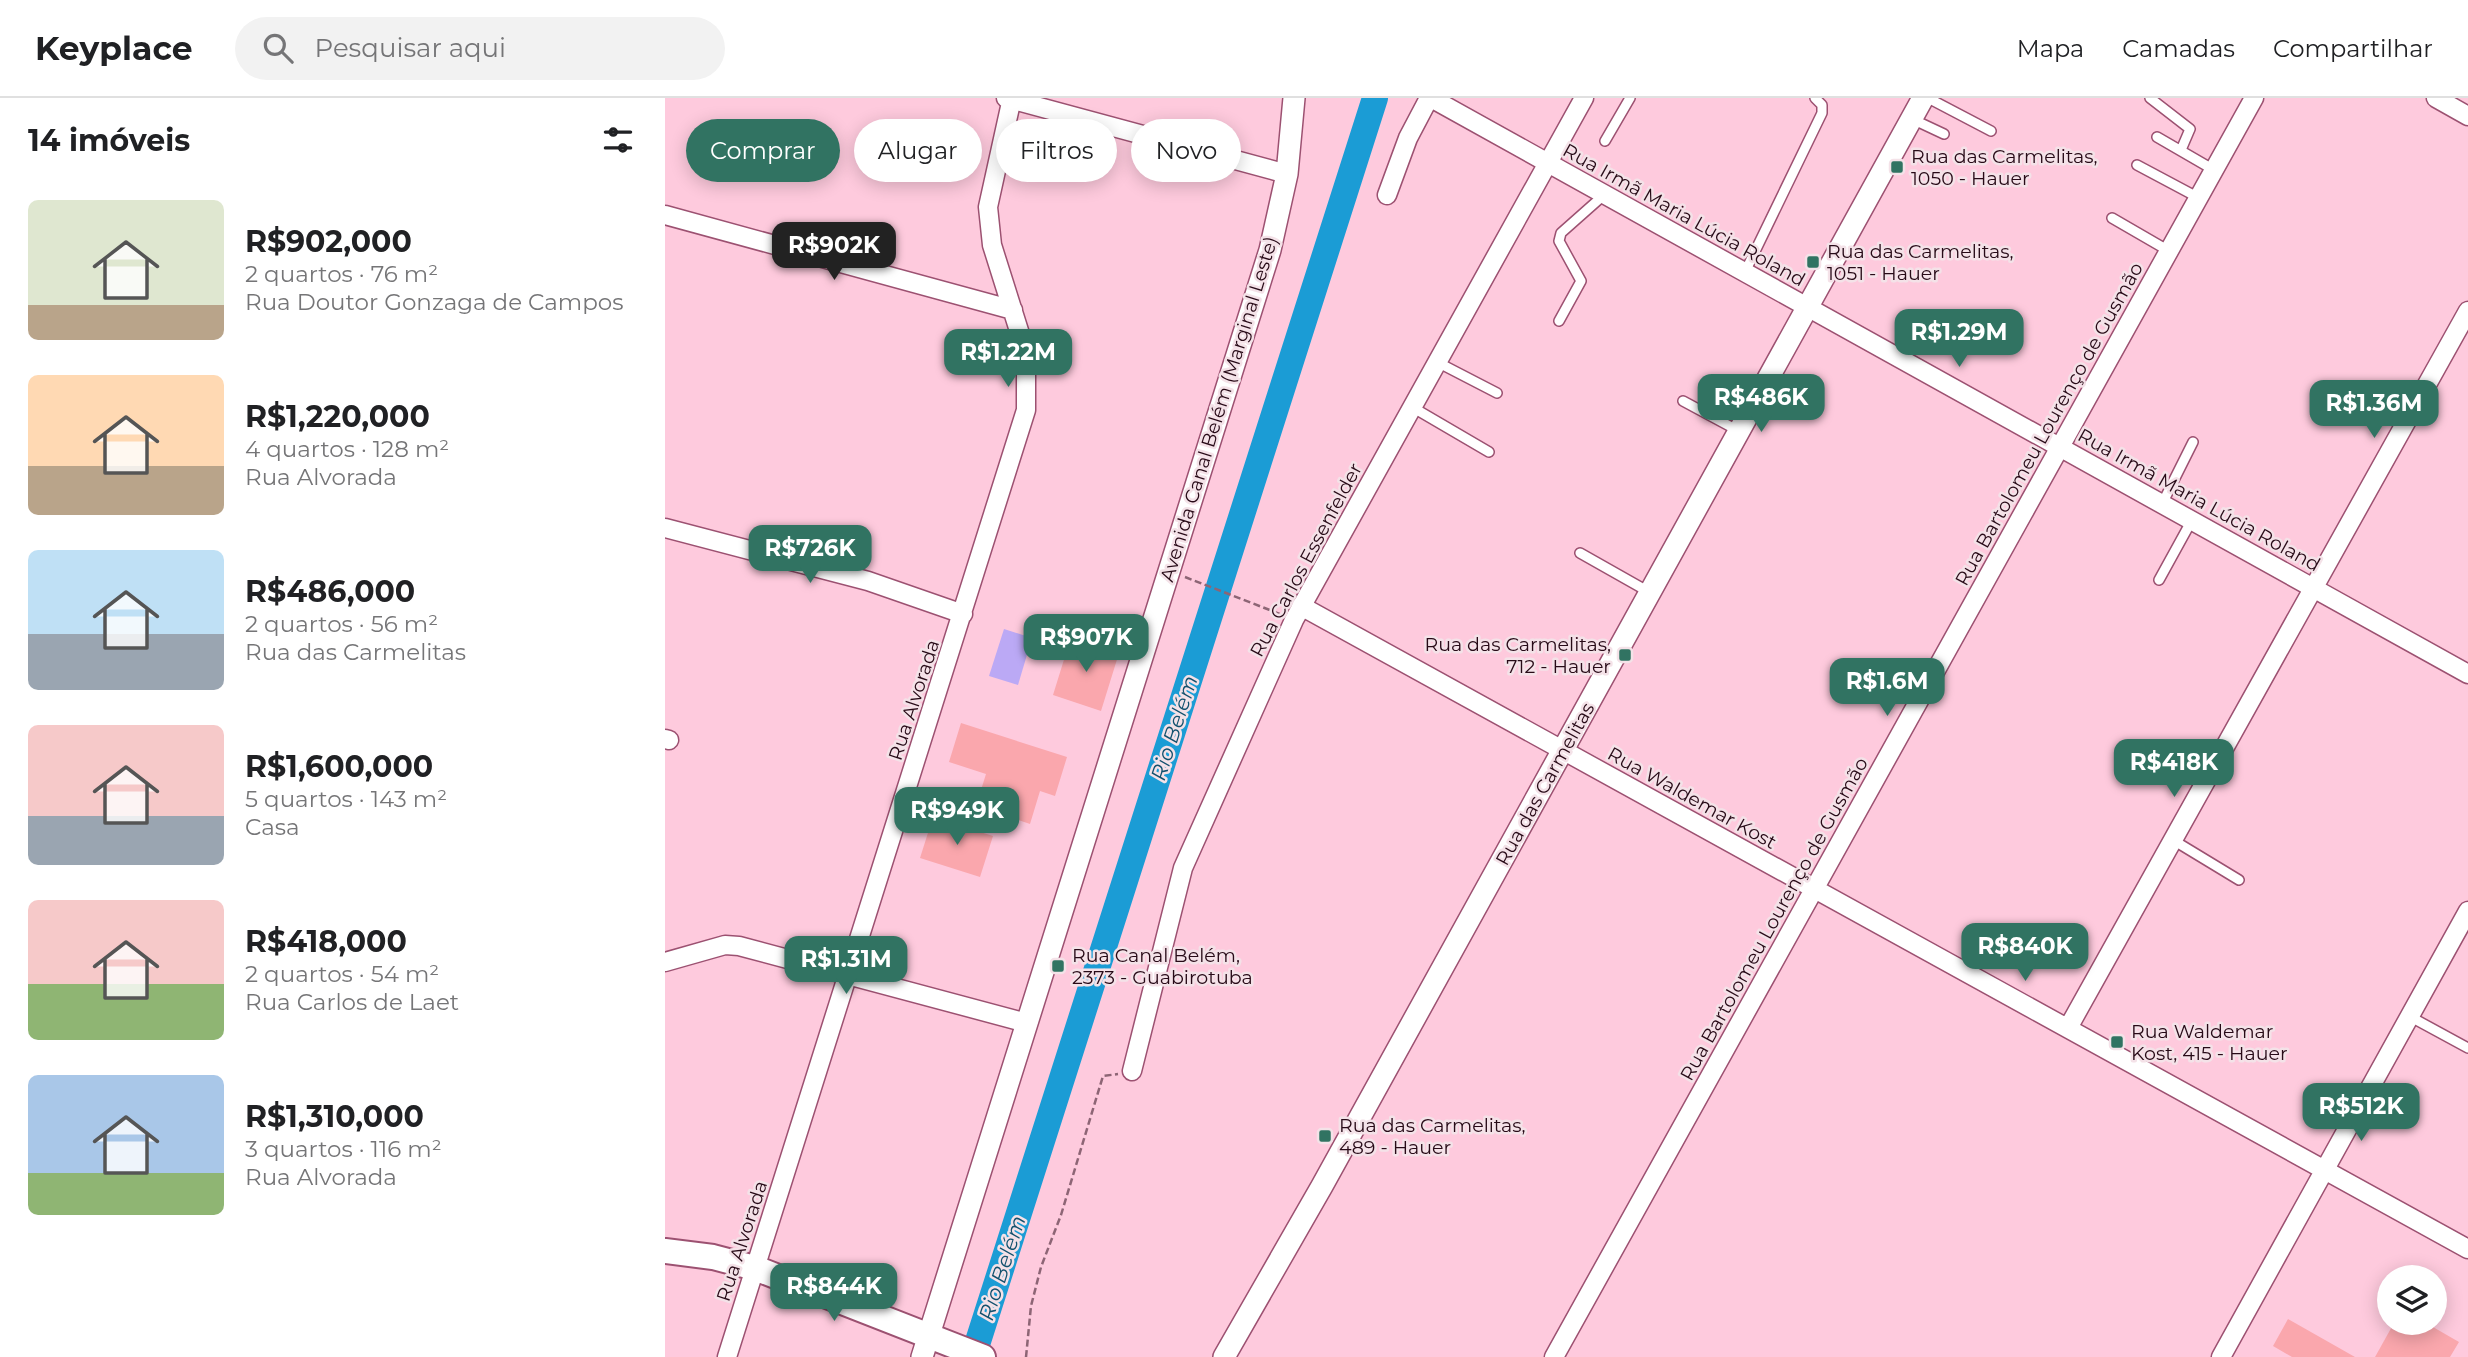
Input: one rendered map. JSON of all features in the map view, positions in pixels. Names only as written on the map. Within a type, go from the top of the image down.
[{"type":"main road","points":[[665,1251],[713,1257],[755,1268],[932,1345],[983,1357]]},
{"type":"street","points":[[1010,98],[1287,174]]},
{"type":"street","name":"Rua Alvorada","points":[[727,1357],[1026,410],[1026,353],[992,245],[988,207],[1010,98]]},
{"type":"street","name":"Avenida Canal Belém (Marginal Leste)","points":[[932,1345],[1027,1023],[1270,250],[1287,174],[1294,98]]},
{"type":"street","points":[[1387,195],[1408,138],[1430,98]]},
{"type":"street","name":"Rua Irmã Maria Lúcia Roland","points":[[1430,98],[2468,674]]},
{"type":"street","name":"Rua Carlos Essenfelder","points":[[1132,1071],[1183,867],[1298,613],[1584,98]]},
{"type":"street","name":"Rua das Carmelitas","points":[[1224,1357],[1322,1186],[1912,118],[1926,98]]},
{"type":"street","name":"Rua Bartolomeu Lourenço de Gusmão","points":[[1554,1357],[2254,98]]},
{"type":"street","points":[[2436,98],[2468,116]]},
{"type":"street","points":[[665,215],[1013,310]]},
{"type":"street","points":[[2068,1028],[2468,311]]},
{"type":"street","points":[[665,528],[868,581],[963,614]]},
{"type":"street","name":"Rua Waldemar Kost","points":[[1298,613],[1563,750],[2468,1249]]},
{"type":"street","points":[[2221,1357],[2468,911]]},
{"type":"street","points":[[665,962],[725,945],[739,946],[1027,1023]]},
{"type":"lane","points":[[1605,141],[1630,98]]},
{"type":"lane","points":[[1745,272],[1822,113],[1822,105],[1815,98]]},
{"type":"lane","points":[[1926,98],[1991,131]]},
{"type":"lane","points":[[2150,98],[2190,129],[2181,150]]},
{"type":"lane","points":[[1912,118],[1944,134]]},
{"type":"lane","points":[[2157,138],[2214,170]]},
{"type":"lane","points":[[2137,165],[2199,198]]},
{"type":"lane","points":[[1559,321],[1581,281],[1559,241],[1561,233],[1605,194]]},
{"type":"lane","points":[[2112,218],[2169,251]]},
{"type":"lane","points":[[1437,362],[1497,393]]},
{"type":"lane","points":[[1683,401],[1739,431]]},
{"type":"lane","points":[[1412,407],[1489,452]]},
{"type":"lane","points":[[2162,504],[2193,442]]},
{"type":"lane","points":[[2159,580],[2192,520]]},
{"type":"lane","points":[[1580,553],[1650,592]]},
{"type":"lane","points":[[2173,839],[2239,880]]},
{"type":"lane","points":[[2409,1016],[2468,1048]]},
{"type":"path","points":[[1196,581],[1239,598],[1298,613]]},
{"type":"path","points":[[1025,1357],[1031,1307],[1041,1267],[1061,1215],[1103,1076],[1132,1071]]},
{"type":"shaded area","points":[[1004,629],[1032,638],[1018,685],[989,676]]},
{"type":"building","points":[[1071,637],[1119,653],[1101,711],[1053,695]]},
{"type":"building","points":[[961,723],[1067,757],[1055,796],[1040,791],[1030,824],[976,806],[986,774],[949,762]]},
{"type":"building","points":[[933,817],[993,836],[980,877],[920,858]]},
{"type":"building","points":[[2288,1319],[2355,1357],[2292,1357],[2273,1346]]},
{"type":"building","points":[[2387,1335],[2447,1335],[2459,1342],[2450,1357],[2375,1357]]},
{"type":"waterway","name":"Rio Belém","points":[[973,1357],[1375,98]]},
{"type":"place","name":"Rua das Carmelitas, 1050 - Hauer","points":[[1897,167]]},
{"type":"place","name":"Rua das Carmelitas, 1051 - Hauer","points":[[1813,262]]},
{"type":"place","name":"Rua das Carmelitas, 712 - Hauer","points":[[1625,655]]},
{"type":"place","name":"Rua Canal Belém, 2373 - Guabirotuba","points":[[1058,966]]},
{"type":"place","name":"Rua Waldemar Kost, 415 - Hauer","points":[[2117,1042]]},
{"type":"place","name":"Rua das Carmelitas, 489 - Hauer","points":[[1325,1136]]}]
